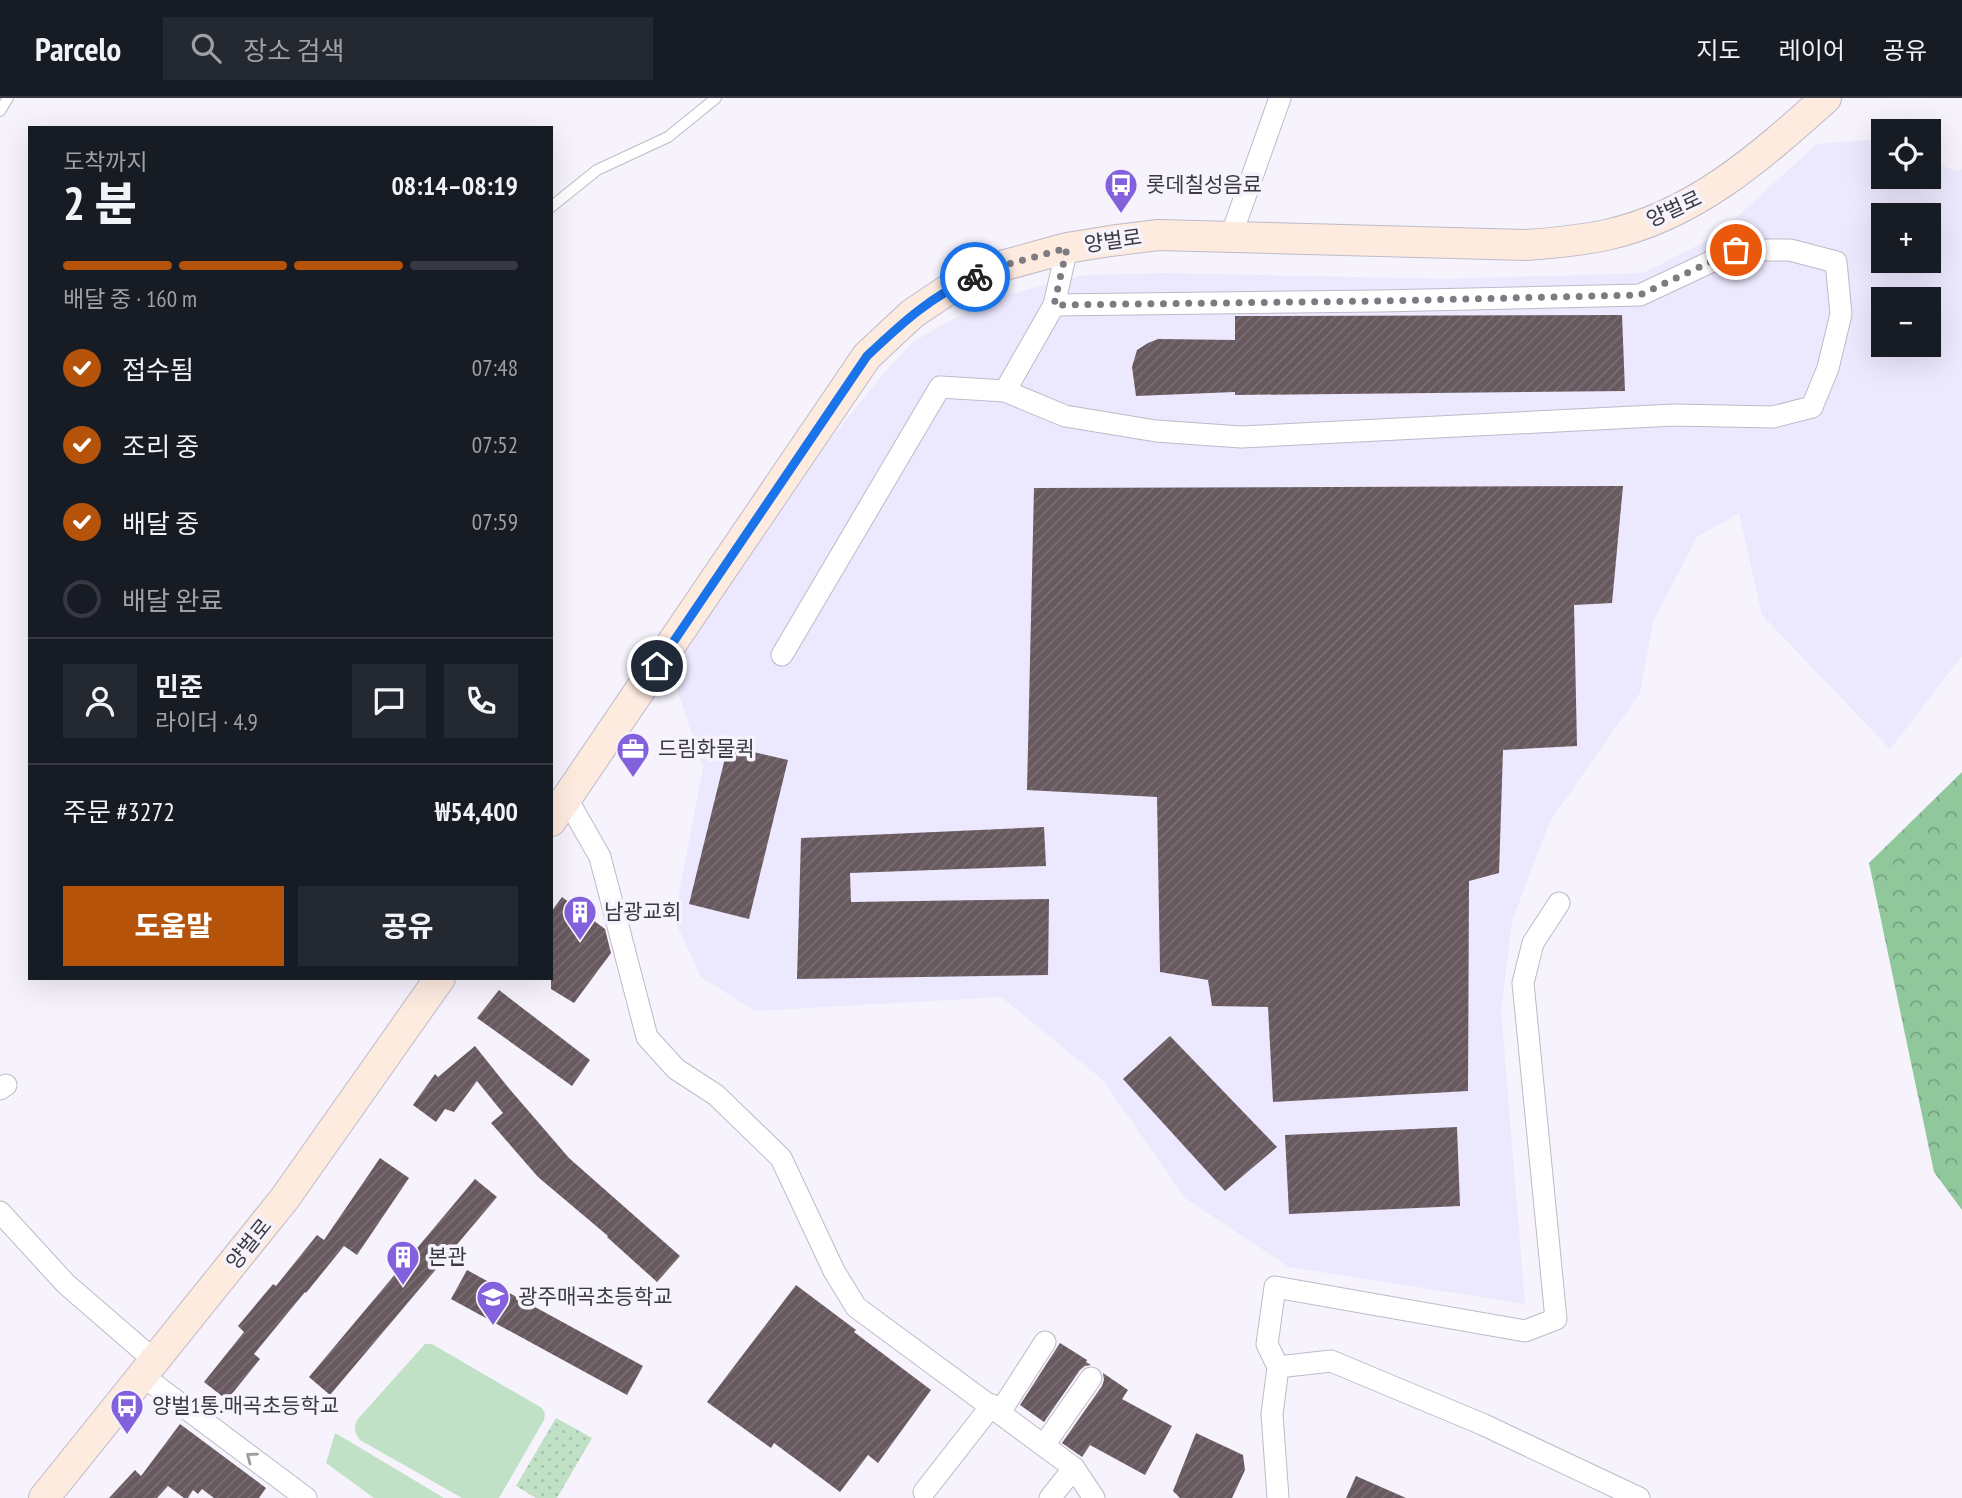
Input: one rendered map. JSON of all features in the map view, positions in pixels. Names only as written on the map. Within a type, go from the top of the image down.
[{"type":"street","points":[[1231,236],[1280,98]]},
{"type":"street","name":"양벌로","points":[[559,810],[867,356],[912,314],[955,285],[998,267],[1067,248],[1158,235],[1526,245],[1568,242],[1608,234],[1665,215],[1697,200],[1759,157],[1826,98]]},
{"type":"street","points":[[1005,391],[1054,305],[1067,248]]},
{"type":"street","points":[[782,655],[940,387],[1005,391],[1065,416],[1156,431],[1241,437],[1674,415],[1773,417],[1812,407],[1828,368],[1841,314],[1836,262],[1790,250],[1736,250],[1640,295],[1054,305]]},
{"type":"street","points":[[559,810],[600,857],[647,1037],[676,1069],[716,1096],[781,1158],[834,1270],[856,1307],[1074,1468],[1094,1498]]},
{"type":"street","points":[[1278,1498],[1272,1414],[1278,1367],[1267,1344],[1275,1287],[1525,1331],[1556,1319],[1524,983],[1533,943],[1559,903]]},
{"type":"street","name":"양벌로","points":[[44,1498],[285,1198],[439,980]]},
{"type":"street","points":[[0,1212],[149,1368],[306,1498]]},
{"type":"street","points":[[924,1492],[996,1409],[1045,1342]]},
{"type":"street","points":[[1278,1367],[1331,1361],[1482,1423],[1639,1498]]},
{"type":"street","points":[[1044,1445],[1091,1378]]},
{"type":"street","points":[[1050,1498],[1074,1468]]},
{"type":"lane","points":[[0,111],[8,98]]},
{"type":"lane","points":[[553,205],[597,170],[668,137],[716,98]]},
{"type":"shaded area","points":[[1871,140],[1871,189],[1941,189],[1941,165],[1955,171],[1962,169],[1962,656],[1890,749],[1762,615],[1739,513],[1697,537],[1653,622],[1640,693],[1549,823],[1512,921],[1501,1010],[1525,1304],[1289,1267],[1185,1198],[1102,1079],[1001,997],[755,1011],[701,977],[674,919],[703,768],[671,671],[833,436],[883,374],[913,342],[986,300],[1085,275],[1165,273],[1447,279],[1643,273],[1716,236],[1817,144]]},
{"type":"green space","points":[[1962,772],[1962,1210],[1934,1172],[1869,863]]},
{"type":"green space","points":[[425,1344],[432,1344],[542,1408],[545,1414],[499,1498],[462,1498],[360,1440],[357,1435],[357,1420]]},
{"type":"green space","points":[[556,1418],[592,1438],[557,1498],[536,1498],[516,1486]]},
{"type":"green space","points":[[335,1433],[444,1498],[374,1498],[326,1463]]},
{"type":"building","points":[[1622,315],[1625,391],[1235,395],[1235,392],[1136,396],[1132,367],[1137,350],[1158,339],[1235,340],[1235,316]]},
{"type":"building","points":[[1623,486],[1612,603],[1574,605],[1577,746],[1503,750],[1499,873],[1469,881],[1468,1091],[1273,1102],[1268,1007],[1212,1006],[1208,980],[1160,972],[1157,797],[1027,790],[1034,488]]},
{"type":"building","points":[[728,746],[788,760],[749,919],[689,904]]},
{"type":"building","points":[[1044,827],[1046,866],[850,873],[851,902],[1049,899],[1048,975],[797,979],[801,838]]},
{"type":"building","name":"남광교회","points":[[562,897],[605,929],[611,953],[574,1003],[551,989],[553,909]]},
{"type":"building","points":[[499,990],[590,1060],[572,1086],[477,1018]]},
{"type":"building","points":[[1170,1036],[1277,1147],[1225,1191],[1123,1079]]},
{"type":"building","points":[[475,1046],[569,1158],[680,1256],[657,1282],[538,1177],[491,1123],[503,1113],[477,1081],[454,1112],[445,1109],[436,1122],[413,1105],[435,1074],[438,1077]]},
{"type":"building","points":[[1457,1127],[1460,1206],[1289,1214],[1285,1135]]},
{"type":"building","points":[[380,1158],[409,1178],[357,1255],[344,1246],[254,1354],[260,1359],[227,1400],[204,1382],[244,1332],[238,1326],[273,1284],[276,1286],[317,1235],[324,1240]]},
{"type":"building","name":"본관","points":[[475,1179],[497,1197],[330,1395],[309,1377]]},
{"type":"building","points":[[467,1270],[643,1366],[627,1395],[451,1299]]},
{"type":"building","points":[[796,1285],[931,1390],[878,1463],[868,1455],[840,1492],[774,1443],[771,1448],[707,1402]]},
{"type":"building","points":[[1060,1343],[1091,1365],[1080,1370],[1044,1422],[1020,1405]]},
{"type":"building","points":[[1103,1373],[1128,1390],[1122,1399],[1172,1426],[1145,1475],[1090,1445],[1082,1457],[1062,1443],[1102,1386]]},
{"type":"building","points":[[180,1424],[266,1488],[259,1498],[214,1498],[202,1489],[198,1494],[193,1490],[188,1498],[184,1498],[168,1486],[157,1498],[109,1498],[135,1470],[141,1476]]},
{"type":"building","points":[[1196,1433],[1243,1455],[1245,1470],[1232,1498],[1180,1498],[1173,1491]]},
{"type":"building","points":[[1356,1476],[1406,1498],[1346,1498]]},
{"type":"way so far","points":[[975,277],[998,267],[1067,248],[1054,305],[1640,295],[1736,250]]},
{"type":"place","name":"롯데칠성음료","points":[[1121,215]]},
{"type":"place","name":"드림화물퀵","points":[[633,779]]},
{"type":"place","name":"남광교회","points":[[580,942]]},
{"type":"place","name":"본관","points":[[403,1287]]},
{"type":"place","name":"광주매곡초등학교","points":[[493,1327]]},
{"type":"place","name":"양벌1통.매곡초등학교","points":[[127,1436]]},
{"type":"route","points":[[657,666],[867,356],[912,314],[955,285],[975,277]]}]
